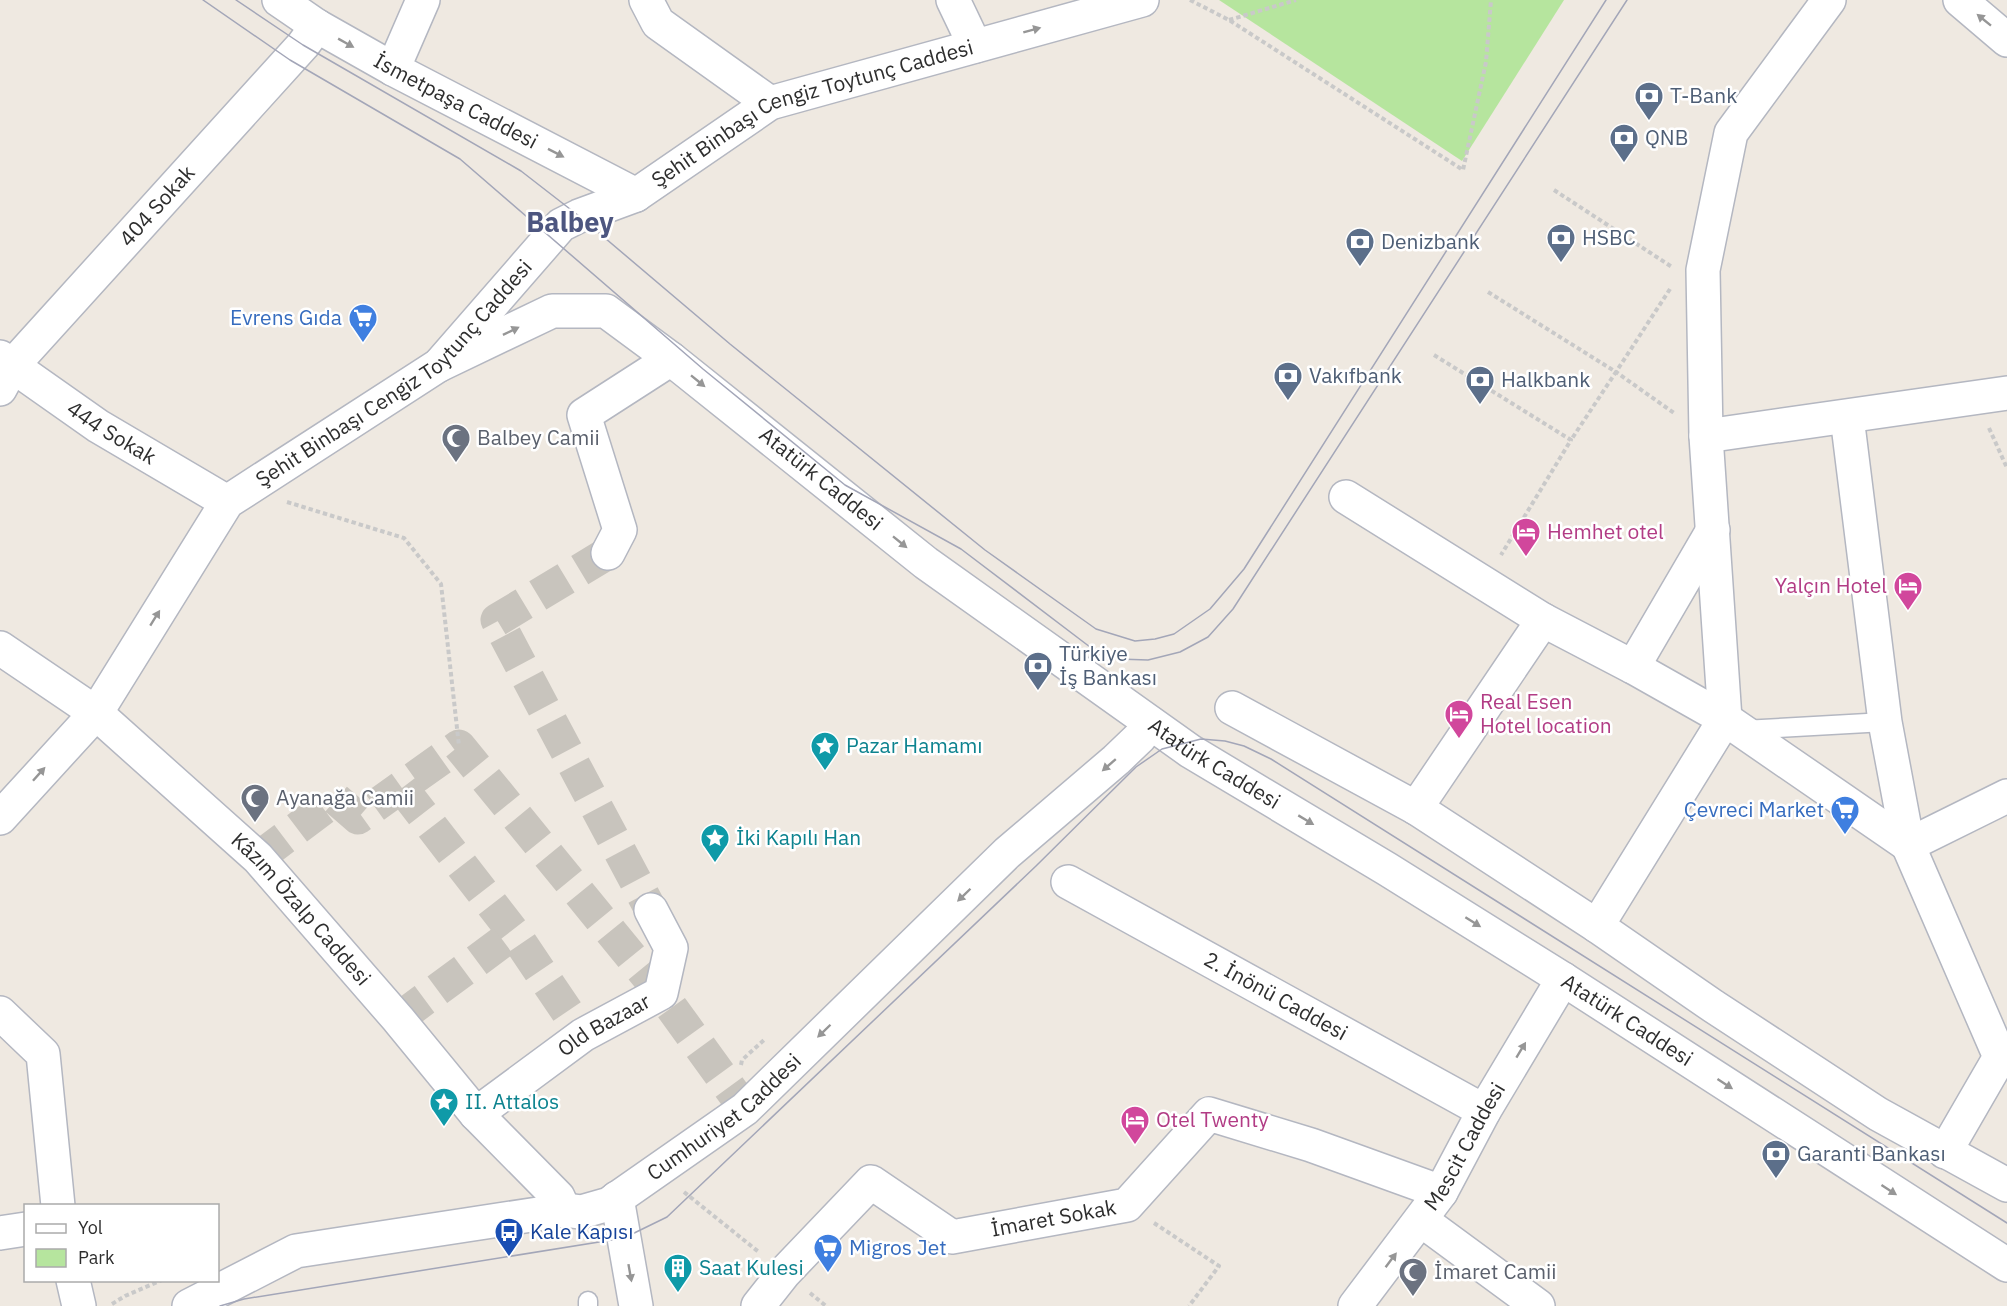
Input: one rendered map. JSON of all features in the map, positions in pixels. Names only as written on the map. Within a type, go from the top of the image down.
[{"type":"street","name":"İsmetpaşa Caddesi","points":[[279,0],[317,26],[393,69],[636,195]]},
{"type":"street","points":[[393,69],[423,0]]},
{"type":"street","points":[[646,0],[658,24],[770,103]]},
{"type":"street","points":[[953,0],[975,46]]},
{"type":"street","name":"Şehit Binbaşı Cengiz Toytunç Caddesi","points":[[0,818],[96,713],[227,502],[439,365],[561,225],[636,195],[770,103],[1142,0]]},
{"type":"street","points":[[1597,926],[1733,725],[1706,436],[1703,270],[1731,133],[1829,0]]},
{"type":"street","points":[[1960,0],[2007,40]]},
{"type":"street","name":"404 Sokak","points":[[4,370],[303,45],[317,26]]},
{"type":"street","name":"Atatürk Caddesi","points":[[439,365],[552,310],[606,311],[671,359],[926,563],[1190,751],[1387,868],[2007,1266]]},
{"type":"street","points":[[608,553],[621,530],[584,414],[671,359]]},
{"type":"street","name":"444 Sokak","points":[[4,370],[227,502]]},
{"type":"street","points":[[1706,436],[1991,395]]},
{"type":"street","points":[[1847,417],[1885,722],[1908,845],[2003,1054],[1946,1152]]},
{"type":"street","points":[[1346,497],[1543,620],[1633,667],[1733,725],[1908,845]]},
{"type":"street","points":[[1633,667],[1713,530]]},
{"type":"street","points":[[1416,808],[1543,620]]},
{"type":"street","name":"Kâzım Özalp Caddesi","points":[[0,648],[96,713],[258,858],[398,1019],[476,1114],[558,1197],[564,1210]]},
{"type":"street","points":[[1232,708],[1416,808],[1878,1114],[2007,1185]]},
{"type":"street","name":"Cumhuriyet Caddesi","points":[[189,1306],[296,1251],[564,1210],[581,1212],[609,1204],[745,1108],[1007,853],[1116,760],[1140,737],[1150,723]]},
{"type":"street","points":[[1908,845],[2007,796]]},
{"type":"street","name":"2. İnönü Caddesi","points":[[1068,882],[1484,1111]]},
{"type":"street","name":"Old Bazaar","points":[[476,1114],[583,1035],[661,993],[671,948],[651,910]]},
{"type":"street","name":"Mescit Caddesi","points":[[1355,1306],[1441,1192],[1484,1111],[1563,979]]},
{"type":"street","points":[[0,1013],[43,1054],[58,1204]]},
{"type":"street","name":"İmaret Sokak","points":[[758,1306],[784,1273],[871,1182],[952,1237],[1127,1206],[1209,1114],[1311,1145],[1441,1192]]},
{"type":"street","points":[[617,1198],[636,1306]]},
{"type":"street","points":[[1421,1220],[1538,1306]]},
{"type":"street","points":[[0,1233],[24,1229]]},
{"type":"street","points":[[73,1282],[79,1306]]},
{"type":"lane","points":[[1733,725],[1885,722]]},
{"type":"path","points":[[1190,0],[1229,20],[1463,170],[1486,62],[1491,0]]},
{"type":"path","points":[[1229,20],[1296,0]]},
{"type":"path","points":[[1554,190],[1680,273]]},
{"type":"path","points":[[1485,583],[1571,440],[1674,283]]},
{"type":"path","points":[[1488,292],[1616,372],[1706,436]]},
{"type":"path","points":[[1434,356],[1571,440]]},
{"type":"path","points":[[1991,395],[2007,468]]},
{"type":"path","points":[[284,501],[404,538],[441,584],[459,746]]},
{"type":"path","points":[[740,1071],[742,1060],[768,1037]]},
{"type":"path","points":[[658,1170],[826,1306]]},
{"type":"path","points":[[1127,1206],[1220,1266],[1189,1306]]},
{"type":"path","points":[[109,1306],[125,1296],[160,1282]]},
{"type":"green space","points":[[1219,0],[1564,0],[1462,161]]},
{"type":"tunnel","points":[[608,553],[497,620],[651,910]]},
{"type":"tunnel","points":[[258,858],[336,799],[358,818],[459,746],[661,993],[745,1109]]},
{"type":"tunnel","points":[[402,788],[514,933],[583,1035]]},
{"type":"tunnel","points":[[398,1019],[514,933]]},
{"type":"tram line","points":[[203,0],[290,60],[460,159],[703,369],[845,485],[961,549],[1090,647],[1118,659],[1148,660],[1180,652],[1208,637],[1233,609],[1627,0]]},
{"type":"tram line","points":[[236,0],[303,45],[521,171],[579,216],[730,344],[985,550],[1096,629],[1135,641],[1174,634],[1210,609],[1244,569],[1606,0]]},
{"type":"tram line","points":[[220,1306],[244,1299],[624,1238],[667,1217],[1036,866],[1136,767],[1162,749],[1201,739],[1225,741],[1244,746],[1271,759],[2007,1223]]},
{"type":"place","name":"T-Bank","points":[[1649,122]]},
{"type":"place","name":"QNB","points":[[1624,164]]},
{"type":"place","name":"HSBC","points":[[1561,264]]},
{"type":"place","name":"Denizbank","points":[[1360,268]]},
{"type":"place","name":"Evrens Gıda","points":[[363,344]]},
{"type":"place","name":"Vakıfbank","points":[[1288,402]]},
{"type":"place","name":"Halkbank","points":[[1480,406]]},
{"type":"place","name":"Balbey Camii","points":[[456,464]]},
{"type":"place","name":"Hemhet otel","points":[[1526,558]]},
{"type":"place","name":"Yalçın Hotel","points":[[1908,612]]},
{"type":"place","name":"Türkiye İş Bankası","points":[[1038,692]]},
{"type":"place","name":"Real Esen Hotel location","points":[[1459,740]]},
{"type":"place","name":"Pazar Hamamı","points":[[825,772]]},
{"type":"place","name":"Ayanağa Camii","points":[[255,824]]},
{"type":"place","name":"Çevreci Market","points":[[1845,836]]},
{"type":"place","name":"İki Kapılı Han","points":[[715,864]]},
{"type":"place","name":"II. Attalos","points":[[444,1128]]},
{"type":"place","name":"Otel Twenty","points":[[1135,1146]]},
{"type":"place","name":"Garanti Bankası","points":[[1776,1180]]},
{"type":"place","name":"Kale Kapısı","points":[[509,1258]]},
{"type":"place","name":"Migros Jet","points":[[828,1274]]},
{"type":"place","name":"Saat Kulesi","points":[[678,1294]]},
{"type":"place","name":"İmaret Camii","points":[[1413,1298]]},
{"type":"district","name":"Balbey","points":[[570,223]]}]
